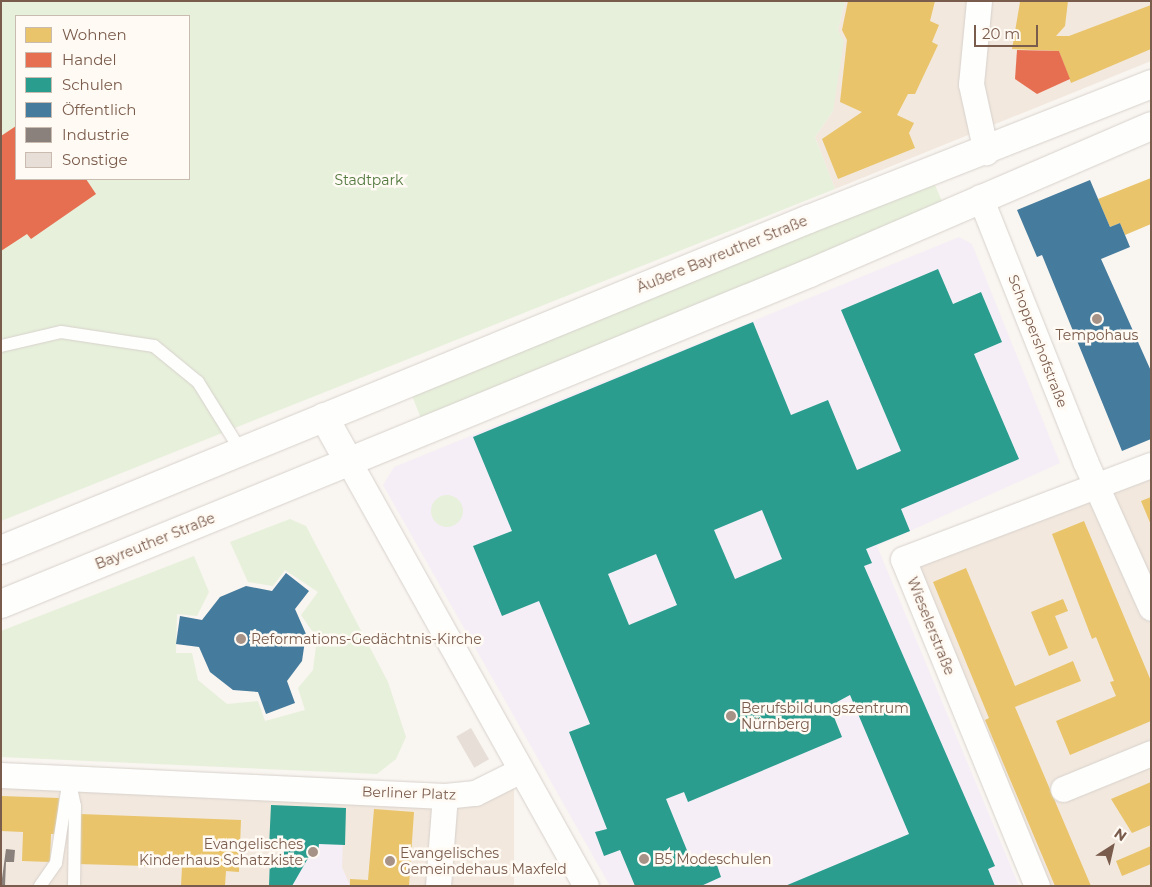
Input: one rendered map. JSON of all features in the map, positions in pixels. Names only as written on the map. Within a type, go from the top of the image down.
[{"type":"main road","name":"Äußere Bayreuther Straße","points":[[241,451],[817,215],[986,152],[1151,84]]},
{"type":"main road","points":[[324,417],[349,462],[810,273],[980,197],[1151,126]]},
{"type":"main road","points":[[1,550],[241,451]]},
{"type":"main road","name":"Bayreuther Straße","points":[[1,604],[349,462]]},
{"type":"street","points":[[979,1],[971,84],[986,152]]},
{"type":"street","name":"Schoppershofstraße","points":[[980,197],[1096,484],[1151,608]]},
{"type":"street","points":[[349,462],[519,771],[586,886]]},
{"type":"street","points":[[1096,484],[1151,464]]},
{"type":"street","name":"Wieselerstraße","points":[[1037,886],[904,559],[1096,484]]},
{"type":"street","points":[[1064,788],[1151,753]]},
{"type":"street","name":"Berliner Platz","points":[[1,775],[445,796],[475,793],[519,771]]},
{"type":"street","points":[[438,886],[445,796]]},
{"type":"lane","points":[[1,346],[61,332],[154,346],[198,382],[241,451]]},
{"type":"lane","points":[[40,886],[56,863],[68,778]]},
{"type":"lane","points":[[68,778],[75,806],[74,886]]},
{"type":"shaded area","points":[[845,1],[1151,1],[1151,61],[835,189],[815,137],[833,111],[838,30]]},
{"type":"shaded area","name":"Berufsbildungszentrum Nürnberg","points":[[959,237],[972,244],[1060,463],[877,546],[1019,886],[610,886],[383,485],[394,467]]},
{"type":"shaded area","points":[[1151,478],[1151,886],[1047,886],[913,568]]},
{"type":"shaded area","points":[[1,785],[514,785],[514,886],[1,886]]},
{"type":"shaded area","name":"Evangelisches Kinderhaus Schatzkiste","points":[[320,809],[344,810],[342,867],[350,886],[269,886],[270,857],[283,858],[284,847]]},
{"type":"green space","name":"Stadtpark","points":[[1,1],[845,1],[838,30],[844,41],[833,111],[815,137],[835,189],[1,521]]},
{"type":"green space","points":[[934,183],[942,201],[845,246],[422,421],[411,393]]},
{"type":"green space","points":[[447,495],[458,500],[463,511],[458,522],[447,527],[436,522],[431,511],[436,500]]},
{"type":"green space","points":[[290,519],[306,526],[388,682],[406,737],[396,759],[377,774],[1,757],[1,631],[194,556],[209,592],[197,616],[177,614],[176,653],[192,653],[198,680],[227,704],[258,701],[265,721],[305,710],[298,688],[313,670],[317,638],[301,615],[318,592],[285,570],[273,586],[248,582],[230,542]]},
{"type":"building: Wohnen","points":[[848,1],[935,1],[930,21],[939,25],[932,42],[938,45],[915,94],[908,94],[897,115],[914,123],[909,133],[915,148],[838,179],[822,139],[862,112],[840,102],[847,40],[842,30]]},
{"type":"building: Wohnen","points":[[1068,1],[1065,26],[1056,36],[1069,36],[1151,5],[1151,49],[1071,83],[1059,51],[1012,49],[1020,2]]},
{"type":"building: Wohnen","points":[[1151,178],[1151,224],[1125,235],[1120,223],[1110,227],[1098,199]]},
{"type":"building: Wohnen","points":[[1151,497],[1151,525],[1141,501]]},
{"type":"building: Wohnen","points":[[1084,521],[1151,681],[1151,721],[1070,755],[1056,721],[1116,696],[1110,682],[1114,681],[1096,637],[1092,639],[1052,534]]},
{"type":"building: Wohnen","points":[[966,568],[1015,686],[1073,661],[1081,681],[1015,707],[1091,886],[1055,886],[985,720],[989,718],[933,582]]},
{"type":"building: Wohnen","points":[[1063,599],[1068,611],[1055,616],[1068,648],[1049,656],[1031,612]]},
{"type":"building: Wohnen","points":[[1151,782],[1151,825],[1132,833],[1111,799]]},
{"type":"building: Wohnen","points":[[1,796],[59,798],[57,834],[51,834],[50,862],[22,861],[23,832],[1,831]]},
{"type":"building: Wohnen","name":"Evangelisches Gemeindehaus Maxfeld","points":[[374,809],[414,812],[409,886],[350,886],[350,879],[368,880]]},
{"type":"building: Wohnen","points":[[80,814],[241,820],[239,872],[226,871],[225,886],[181,886],[182,867],[78,864]]},
{"type":"building: Wohnen","points":[[1151,846],[1151,864],[1122,876],[1116,861]]},
{"type":"building: Handel","points":[[1017,50],[1059,51],[1070,79],[1037,94],[1015,79]]},
{"type":"building: Handel","points":[[15,127],[15,180],[87,180],[96,194],[31,239],[27,234],[1,251],[1,136]]},
{"type":"building: Schulen","name":"Berufsbildungszentrum Nürnberg","points":[[938,269],[953,304],[981,292],[1002,342],[974,354],[1019,459],[901,509],[910,531],[866,549],[872,563],[864,566],[995,866],[988,869],[995,886],[785,886],[909,834],[850,695],[837,702],[842,713],[834,717],[842,737],[688,802],[684,792],[666,799],[693,865],[714,856],[721,877],[701,886],[635,886],[620,850],[604,856],[595,832],[607,829],[569,732],[590,724],[539,601],[502,616],[473,546],[512,531],[473,437],[753,322],[791,415],[828,400],[857,470],[901,451],[841,310]],"holes":[[[762,510],[782,559],[735,579],[714,530]],[[656,554],[677,605],[629,625],[608,574]]]},
{"type":"building: Schulen","name":"Evangelisches Kinderhaus Schatzkiste","points":[[271,805],[346,808],[345,845],[319,844],[318,853],[311,853],[292,886],[269,886],[270,857],[284,858],[284,847],[269,847]]},
{"type":"building: Öffentlich","name":"Tempohaus","points":[[1090,180],[1110,227],[1120,223],[1130,247],[1101,259],[1151,371],[1151,439],[1122,451],[1042,255],[1037,257],[1017,210]]},
{"type":"building: Öffentlich","name":"Reformations-Gedächtnis-Kirche","points":[[286,573],[309,591],[295,609],[306,634],[302,661],[287,681],[295,703],[266,714],[258,692],[233,690],[210,672],[199,647],[176,644],[180,616],[202,620],[220,597],[246,586],[272,591]]},
{"type":"building: Industrie","points":[[6,849],[15,850],[14,862],[6,862],[5,886],[1,886]]},
{"type":"building: Sonstige","points":[[471,728],[489,759],[474,768],[456,736]]},
{"type":"place","name":"Tempohaus","points":[[1097,319]]},
{"type":"place","name":"Reformations-Gedächtnis-Kirche","points":[[241,639]]},
{"type":"place","name":"Berufsbildungszentrum Nürnberg","points":[[731,716]]},
{"type":"place","name":"Evangelisches Kinderhaus Schatzkiste","points":[[313,852]]},
{"type":"place","name":"B5 Modeschulen","points":[[644,859]]},
{"type":"place","name":"Evangelisches Gemeindehaus Maxfeld","points":[[390,861]]}]
